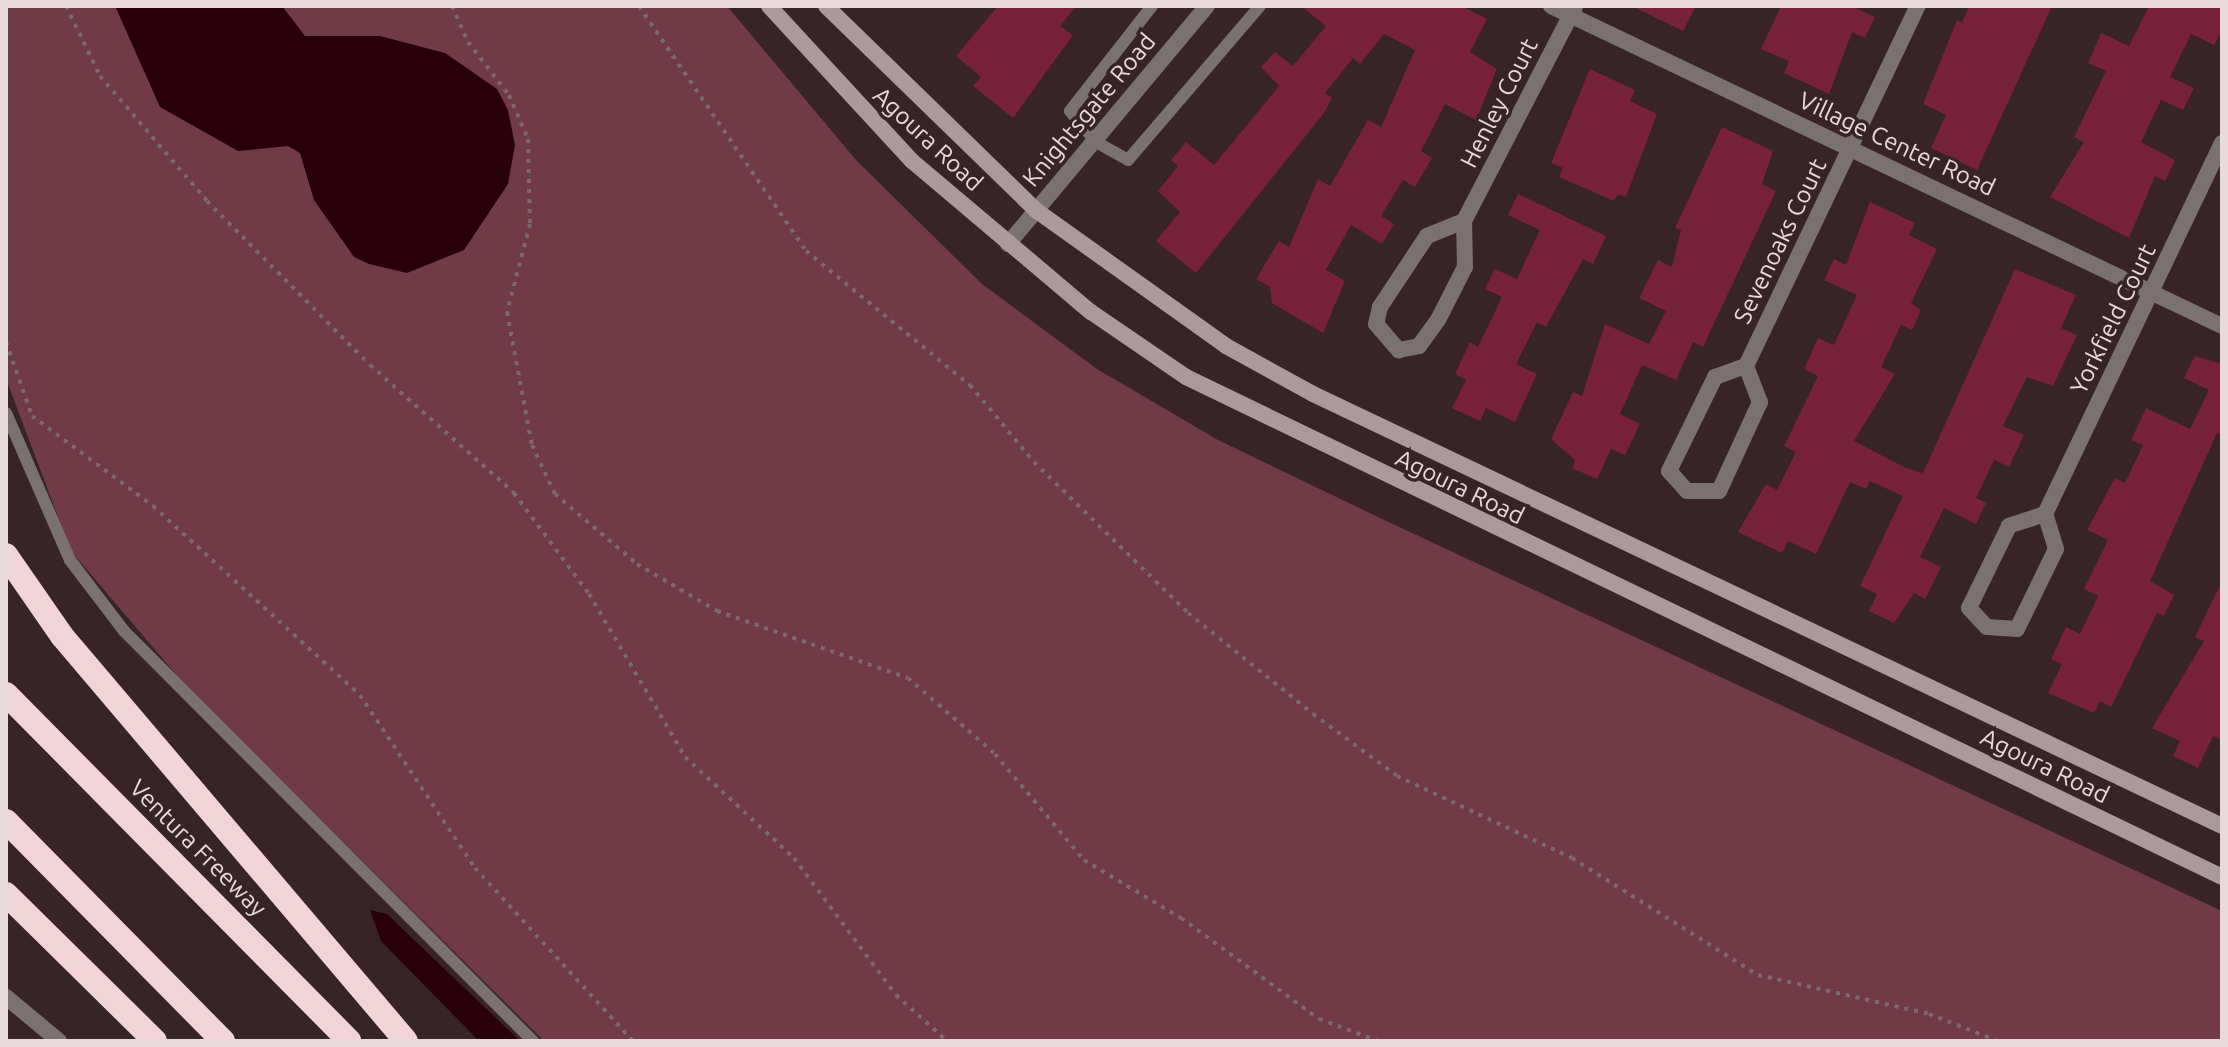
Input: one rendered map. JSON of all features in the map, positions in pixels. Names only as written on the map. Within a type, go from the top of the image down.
[{"type":"highway","points":[[6,555],[62,636],[406,1041]]},
{"type":"highway","name":"Ventura Freeway","points":[[6,694],[349,1041]]},
{"type":"highway","points":[[6,821],[223,1041]]},
{"type":"highway","points":[[6,894],[155,1041]]},
{"type":"main road","name":"Agoura Road","points":[[769,6],[912,161],[1008,244],[1103,320],[1269,422],[2222,877]]},
{"type":"main road","name":"Agoura Road","points":[[826,6],[1037,211],[1151,297],[1313,394],[2222,826]]},
{"type":"street","name":"Knightsgate Road","points":[[1008,244],[1207,6]]},
{"type":"street","name":"Village Center Road","points":[[1551,6],[1573,11],[1851,149],[2222,326]]},
{"type":"street","name":"Sevenoaks Court","points":[[1746,366],[1918,6]]},
{"type":"street","name":"Henley Court","points":[[1464,221],[1427,236],[1380,307],[1376,324],[1399,350],[1419,346],[1465,267],[1464,221],[1573,11]]},
{"type":"street","name":"Yorkfield Court","points":[[2045,514],[2222,143]]},
{"type":"street","points":[[1746,366],[1760,402],[1719,491],[1687,491],[1669,471],[1715,377],[1746,366]]},
{"type":"street","points":[[2045,514],[2056,549],[2017,629],[1987,627],[1969,608],[2009,526],[2045,514]]},
{"type":"street","points":[[6,997],[59,1041]]},
{"type":"lane","points":[[1152,6],[1073,103],[1073,117],[1096,142],[1118,157],[1136,157],[1260,6]]},
{"type":"lane","points":[[6,413],[70,560],[124,631],[533,1041]]},
{"type":"path","points":[[66,6],[100,76],[216,210],[370,365],[514,493],[589,594],[685,757],[794,858],[896,995],[947,1041]]},
{"type":"path","points":[[452,6],[468,42],[509,95],[528,139],[530,224],[507,312],[532,445],[555,494],[637,564],[717,611],[908,678],[995,754],[1084,860],[1181,918],[1319,1019],[1378,1041]]},
{"type":"path","points":[[639,6],[806,251],[970,385],[1034,462],[1188,613],[1313,714],[1397,776],[1572,858],[1758,975],[1929,1014],[1998,1041]]},
{"type":"path","points":[[6,342],[32,416],[153,506],[360,695],[475,868],[633,1041]]},
{"type":"shaded area","points":[[6,6],[727,6],[856,160],[982,284],[1097,369],[1218,440],[2222,911],[2222,1041],[544,1041],[185,685],[71,551],[6,379]]},
{"type":"shaded area","points":[[115,6],[282,6],[305,36],[380,36],[445,53],[497,89],[508,110],[515,145],[508,184],[464,250],[407,273],[369,264],[354,257],[314,200],[300,153],[288,146],[238,151],[160,107]]},
{"type":"shaded area","points":[[370,910],[387,914],[520,1041],[479,1041],[381,941]]},
{"type":"building","points":[[998,6],[1076,6],[1060,26],[1073,35],[1013,118],[973,86],[981,77],[956,56]]},
{"type":"building","points":[[1301,6],[1461,6],[1487,19],[1470,52],[1497,69],[1476,120],[1445,104],[1421,151],[1432,158],[1415,187],[1403,180],[1381,216],[1394,224],[1382,244],[1351,225],[1326,270],[1345,281],[1323,333],[1272,303],[1270,287],[1256,279],[1279,241],[1289,247],[1318,179],[1330,186],[1368,120],[1381,127],[1415,50],[1384,34],[1360,64],[1353,58],[1325,93],[1332,98],[1324,113],[1196,273],[1156,241],[1180,212],[1158,191],[1178,166],[1171,160],[1186,142],[1214,165],[1279,86],[1261,67],[1275,52],[1293,66],[1326,26]]},
{"type":"building","points":[[1632,6],[1696,6],[1683,31]]},
{"type":"building","points":[[1781,6],[1852,6],[1875,17],[1865,38],[1852,32],[1829,94],[1784,73],[1789,61],[1761,49]]},
{"type":"building","points":[[1970,6],[2052,6],[1977,170],[1931,148],[1946,115],[1923,104],[1957,20],[1962,22]]},
{"type":"building","points":[[2149,6],[2222,6],[2222,30],[2214,45],[2191,34],[2170,77],[2194,88],[2183,110],[2161,100],[2141,142],[2175,160],[2165,181],[2155,176],[2129,238],[2050,197],[2084,142],[2074,137],[2106,71],[2088,63],[2101,33],[2129,46]]},
{"type":"building","points":[[1590,69],[1635,90],[1630,101],[1657,114],[1626,197],[1618,194],[1614,201],[1559,177],[1563,168],[1551,163]]},
{"type":"building","points":[[1722,127],[1773,151],[1762,184],[1776,191],[1703,347],[1693,342],[1676,380],[1642,365],[1620,414],[1640,424],[1625,455],[1611,449],[1597,479],[1572,468],[1575,460],[1551,439],[1573,392],[1582,396],[1605,324],[1649,344],[1666,311],[1639,298],[1658,260],[1672,267],[1681,230],[1675,228]]},
{"type":"building","points":[[1518,194],[1606,236],[1593,264],[1583,259],[1546,327],[1537,322],[1516,364],[1537,374],[1515,422],[1486,408],[1480,421],[1452,408],[1466,380],[1455,374],[1470,342],[1478,347],[1502,297],[1485,289],[1495,269],[1517,279],[1540,230],[1508,215]]},
{"type":"building","points":[[1870,202],[1915,223],[1909,235],[1937,249],[1911,303],[1921,310],[1912,330],[1901,325],[1881,367],[1895,374],[1854,441],[1906,468],[1923,473],[2015,269],[2076,295],[2061,328],[2077,335],[2053,386],[2027,377],[2003,426],[2024,435],[2009,467],[1994,460],[1976,498],[1986,503],[1976,524],[1944,508],[1920,557],[1941,567],[1925,599],[1914,593],[1894,623],[1869,611],[1877,594],[1860,586],[1903,496],[1870,481],[1866,489],[1850,482],[1816,554],[1788,541],[1782,553],[1738,532],[1766,484],[1777,490],[1796,452],[1784,446],[1818,376],[1804,369],[1818,338],[1834,345],[1857,295],[1824,280],[1834,259],[1846,265]]},
{"type":"building","points":[[2195,356],[2222,364],[2222,436],[2217,433],[2150,581],[2174,595],[2164,616],[2157,613],[2111,707],[2100,701],[2094,713],[2048,693],[2062,664],[2051,659],[2066,627],[2080,634],[2098,596],[2084,589],[2108,540],[2087,530],[2115,478],[2125,483],[2143,445],[2131,440],[2146,408],[2190,429],[2209,390],[2184,378]]},
{"type":"building","points":[[2222,581],[2222,740],[2213,736],[2198,768],[2173,756],[2180,741],[2152,728],[2204,641],[2195,637]]}]
